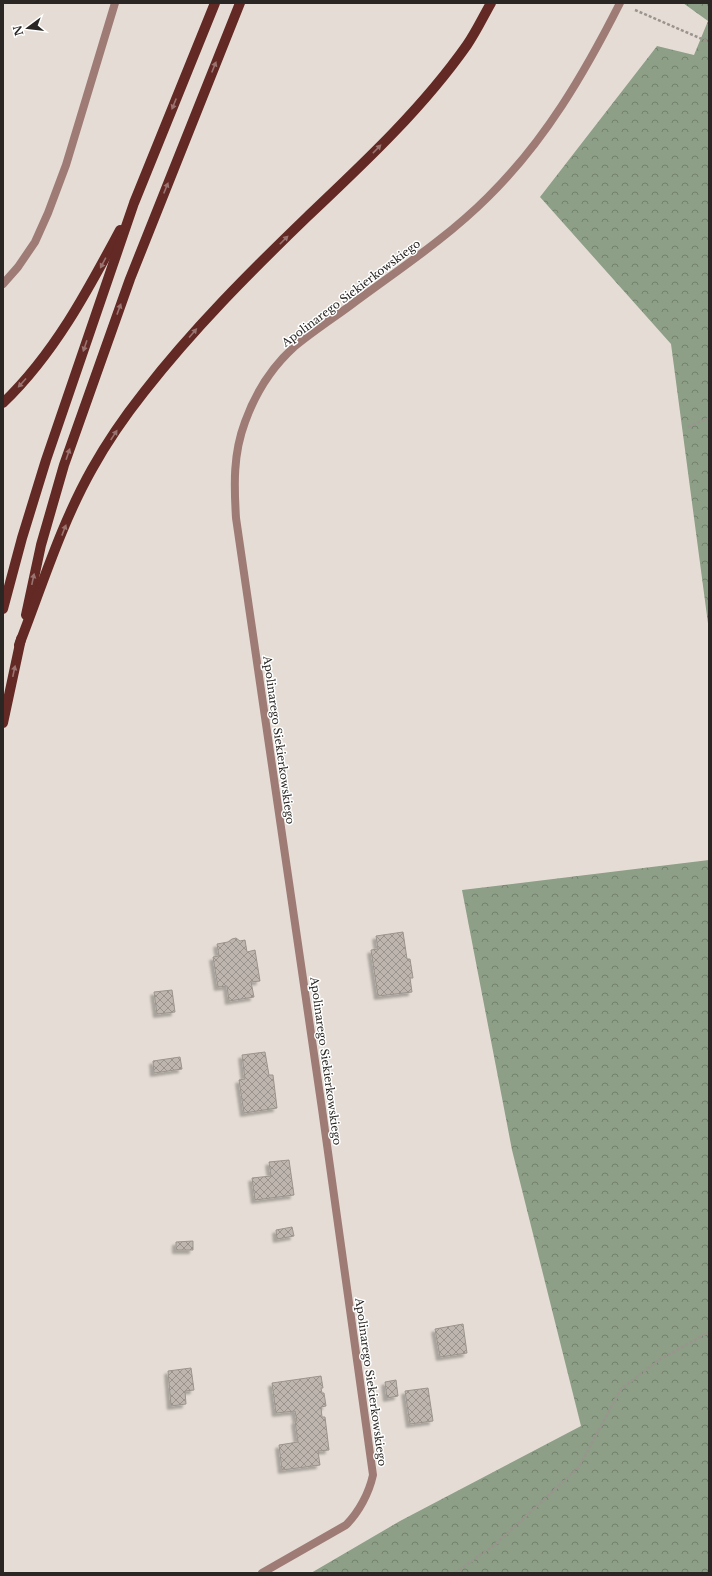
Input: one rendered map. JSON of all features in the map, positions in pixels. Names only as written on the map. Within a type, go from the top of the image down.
[{"type":"main road","points":[[3,609],[41,473],[134,203],[215,3]]},
{"type":"main road","points":[[3,723],[41,544],[64,465],[130,279],[240,3]]},
{"type":"main road","points":[[19,645],[71,511],[96,462],[123,420],[143,393],[208,317],[250,273],[359,168],[419,106],[468,44],[491,3]]},
{"type":"main road","points":[[3,403],[41,362],[70,319],[86,294],[134,203]]},
{"type":"street","points":[[3,284],[18,267],[35,242],[48,213],[66,165],[115,3]]},
{"type":"street","name":"Apolinarego Siekierkowskiego","points":[[262,1573],[346,1525],[354,1518],[370,1487],[373,1475],[321,1102],[236,518],[234,480],[239,441],[245,422],[261,387],[274,368],[294,347],[417,257],[464,220],[488,197],[528,153],[560,109],[585,69],[620,3]]},
{"type":"path","points":[[620,3],[709,42]]},
{"type":"path","points":[[688,427],[709,418]]},
{"type":"path","points":[[455,1573],[497,1543],[579,1467],[622,1389],[658,1360],[709,1332]]},
{"type":"green space","points":[[683,3],[709,3],[709,631],[671,344],[540,197],[657,46],[694,55],[708,21]]},
{"type":"green space","points":[[709,860],[709,1573],[311,1573],[400,1521],[581,1426],[512,1150],[462,890]]},
{"type":"building","points":[[403,932],[407,959],[410,959],[413,978],[410,978],[412,992],[378,996],[371,950],[378,949],[376,936]]},
{"type":"building","points":[[236,938],[240,941],[245,940],[247,952],[255,950],[260,981],[251,982],[254,997],[229,1001],[227,986],[218,987],[213,957],[219,956],[217,944],[228,942]]},
{"type":"building","points":[[172,990],[175,1012],[157,1014],[154,992]]},
{"type":"building","points":[[265,1052],[269,1075],[273,1075],[277,1108],[244,1113],[239,1080],[245,1079],[242,1055]]},
{"type":"building","points":[[180,1057],[182,1069],[154,1073],[153,1061]]},
{"type":"building","points":[[289,1160],[294,1195],[255,1200],[252,1178],[271,1176],[269,1162]]},
{"type":"building","points":[[292,1227],[294,1236],[277,1239],[276,1230]]},
{"type":"building","points":[[193,1241],[193,1250],[176,1250],[176,1242]]},
{"type":"building","points":[[463,1324],[467,1353],[440,1357],[435,1329]]},
{"type":"building","points":[[191,1368],[194,1390],[185,1391],[186,1404],[171,1406],[168,1371]]},
{"type":"building","points":[[321,1376],[323,1388],[321,1388],[322,1393],[324,1393],[326,1406],[321,1407],[322,1417],[325,1417],[329,1450],[318,1451],[320,1465],[282,1470],[279,1445],[298,1442],[295,1421],[297,1421],[295,1411],[276,1413],[272,1383]]},
{"type":"building","points":[[396,1380],[398,1396],[387,1398],[385,1382]]},
{"type":"building","points":[[428,1388],[433,1421],[410,1424],[405,1391]]}]
